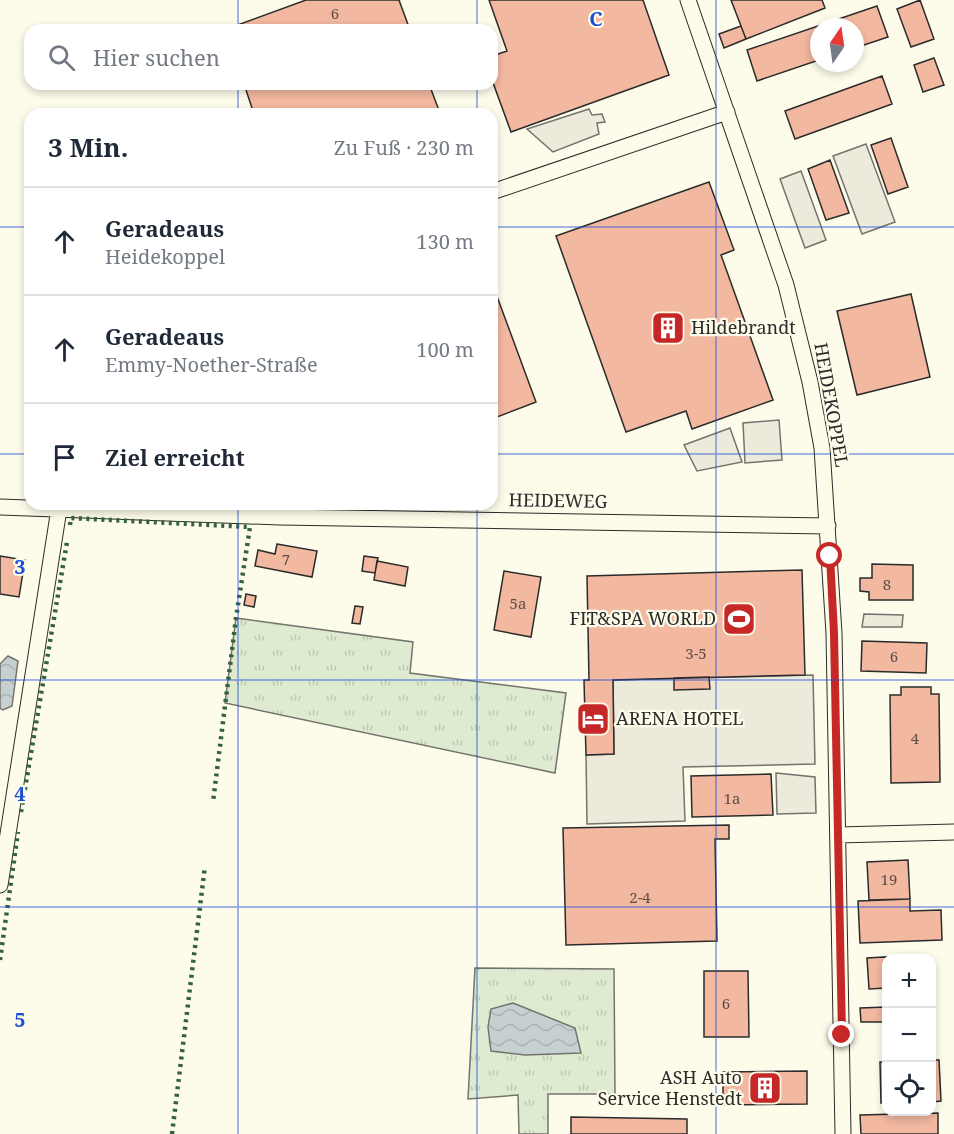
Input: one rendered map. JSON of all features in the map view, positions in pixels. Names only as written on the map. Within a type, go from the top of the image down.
[{"type":"street","name":"HEIDEKOPPEL","points":[[688,0],[786,285],[810,382],[822,448],[834,633],[843,1134]]},
{"type":"street","points":[[498,190],[727,112]]},
{"type":"street","name":"HEIDEWEG","points":[[0,507],[24,508]]},
{"type":"street","points":[[0,885],[59,510]]},
{"type":"street","name":"HEIDEWEG","points":[[87,510],[280,517],[828,526]]},
{"type":"street","points":[[838,835],[954,832]]},
{"type":"green space","points":[[236,618],[413,642],[410,673],[566,693],[555,773],[225,703]]},
{"type":"green space","points":[[475,968],[614,969],[615,1094],[548,1094],[548,1134],[519,1134],[518,1095],[468,1099]]},
{"type":"shaded area","points":[[589,109],[592,115],[602,114],[605,122],[597,123],[599,134],[553,152],[527,129]]},
{"type":"shaded area","points":[[866,144],[895,222],[862,234],[833,156]]},
{"type":"shaded area","points":[[801,171],[826,240],[805,248],[780,179]]},
{"type":"shaded area","points":[[779,420],[782,460],[745,463],[743,423]]},
{"type":"shaded area","points":[[730,428],[742,462],[697,471],[684,445]]},
{"type":"shaded area","points":[[864,614],[903,615],[902,627],[862,627]]},
{"type":"shaded area","points":[[813,675],[815,764],[683,767],[685,821],[587,824],[586,755],[614,754],[613,680]]},
{"type":"shaded area","points":[[776,773],[815,777],[816,813],[777,814]]},
{"type":"water","points":[[8,656],[18,661],[12,706],[3,710],[0,708],[0,664]]},
{"type":"water","points":[[513,1003],[575,1028],[581,1053],[525,1055],[491,1051],[488,1027],[491,1009]]},
{"type":"building","points":[[306,0],[399,0],[408,24],[240,24]]},
{"type":"building","points":[[489,0],[643,0],[669,75],[511,132],[496,90],[498,90],[498,54],[507,51]]},
{"type":"building","points":[[731,0],[822,0],[825,8],[746,39]]},
{"type":"building","points":[[920,0],[934,39],[911,47],[897,9]]},
{"type":"building","points":[[877,6],[888,37],[864,45],[864,18],[842,18]]},
{"type":"building","points":[[741,26],[746,39],[724,48],[719,34]]},
{"type":"building","points":[[810,29],[810,63],[757,81],[747,50]]},
{"type":"building","points":[[934,58],[944,85],[923,92],[914,65]]},
{"type":"building","points":[[882,76],[892,104],[795,139],[785,111]]},
{"type":"building","points":[[246,90],[431,90],[438,108],[252,108]]},
{"type":"building","points":[[891,138],[908,187],[888,194],[871,145]]},
{"type":"building","points":[[830,160],[849,213],[826,220],[808,169]]},
{"type":"building","name":"Hildebrandt","points":[[709,182],[734,250],[721,255],[773,400],[692,429],[686,411],[626,432],[556,236]]},
{"type":"building","points":[[911,294],[930,377],[857,395],[837,311]]},
{"type":"building","points":[[498,299],[536,402],[498,417]]},
{"type":"building","points":[[277,544],[317,551],[312,577],[255,566],[258,550],[275,554]]},
{"type":"building","points":[[0,556],[25,560],[19,597],[0,594]]},
{"type":"building","points":[[364,556],[378,558],[375,573],[362,571]]},
{"type":"building","points":[[377,561],[408,567],[405,586],[374,580]]},
{"type":"building","points":[[872,564],[913,565],[913,600],[869,600],[869,592],[860,591],[860,578],[872,578]]},
{"type":"building","points":[[802,570],[805,675],[613,680],[614,754],[586,755],[584,680],[589,680],[587,576]]},
{"type":"building","points":[[504,571],[541,577],[531,637],[494,630]]},
{"type":"building","points":[[246,594],[256,596],[254,607],[244,605]]},
{"type":"building","points":[[355,606],[363,607],[360,624],[352,623]]},
{"type":"building","points":[[862,641],[927,643],[926,673],[861,671]]},
{"type":"building","points":[[709,677],[710,689],[674,690],[674,678]]},
{"type":"building","points":[[901,687],[931,687],[931,694],[939,694],[940,782],[891,783],[890,695],[901,695]]},
{"type":"building","points":[[771,774],[773,815],[692,817],[691,776]]},
{"type":"building","points":[[729,825],[729,839],[715,839],[717,941],[566,945],[563,828]]},
{"type":"building","points":[[908,860],[910,899],[869,900],[867,862]]},
{"type":"building","points":[[910,899],[910,911],[941,910],[942,940],[860,943],[858,901]]},
{"type":"building","points":[[882,957],[882,988],[869,989],[867,958]]},
{"type":"building","points":[[704,971],[748,971],[749,1037],[704,1037]]},
{"type":"building","points":[[882,1007],[882,1022],[861,1022],[860,1008]]},
{"type":"building","points":[[936,1060],[939,1060],[941,1101],[936,1102]]},
{"type":"building","points":[[880,1062],[882,1062],[882,1103]]},
{"type":"building","name":"ASH Auto Service Henstedt","points":[[807,1071],[807,1104],[723,1105],[723,1072]]},
{"type":"building","points":[[938,1113],[938,1134],[861,1134],[860,1115],[936,1116]]},
{"type":"building","points":[[571,1117],[687,1119],[687,1134],[571,1134]]},
{"type":"hedge","points":[[70,525],[71,518],[250,527],[213,802]]},
{"type":"hedge","points":[[21,812],[67,542]]},
{"type":"hedge","points":[[0,960],[18,832]]},
{"type":"hedge","points":[[172,1134],[205,866]]},
{"type":"place","name":"Hildebrandt","points":[[668,328]]},
{"type":"place","name":"FIT&SPA WORLD","points":[[739,619]]},
{"type":"place","name":"ARENA HOTEL","points":[[593,719]]},
{"type":"place","name":"ASH Auto Service Henstedt","points":[[765,1088]]},
{"type":"route","points":[[830,556],[834,633],[842,1035]]}]
